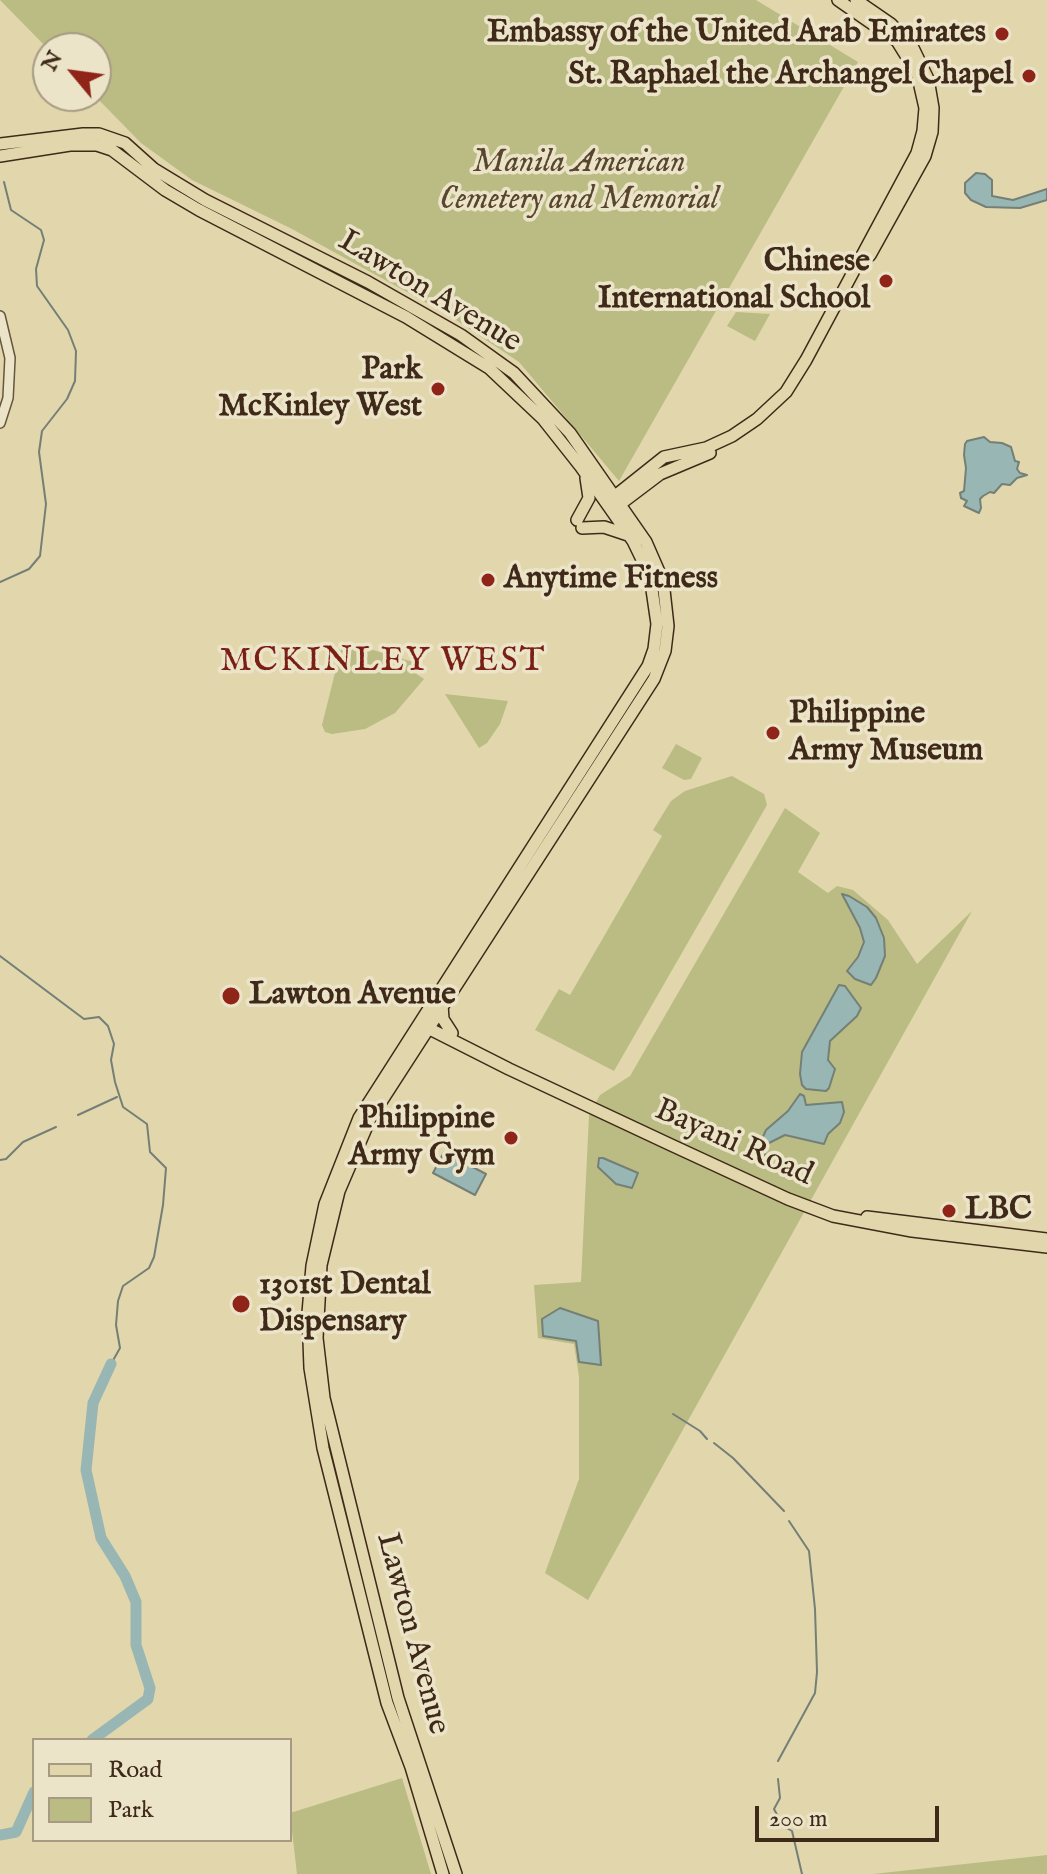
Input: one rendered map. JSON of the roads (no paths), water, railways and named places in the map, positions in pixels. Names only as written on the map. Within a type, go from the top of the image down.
[{"type":"main road","points":[[614,504],[664,457],[706,448],[732,436],[757,419],[786,392],[917,153],[925,108],[917,73],[897,41],[838,0]]},
{"type":"main road","points":[[614,504],[660,474],[743,436],[777,410],[824,343],[925,156],[932,132],[933,108],[923,69],[913,48],[899,31],[856,0]]},
{"type":"main road","points":[[0,144],[99,134],[121,148]]},
{"type":"main road","points":[[0,156],[82,144],[121,148]]},
{"type":"main road","name":"Lawton Avenue","points":[[121,148],[172,181],[417,309],[514,373],[551,411],[614,504],[648,569],[655,600],[656,637],[648,666],[425,1022],[359,1118],[331,1185],[312,1266],[309,1338],[313,1401],[323,1448],[383,1687],[443,1874]]},
{"type":"main road","name":"Lawton Avenue","points":[[121,148],[143,174],[199,210],[406,317],[489,368],[543,419],[650,548],[663,581],[668,626],[660,666],[609,751],[442,1005],[425,1022],[418,1042],[370,1119],[339,1191],[320,1276],[317,1338],[331,1434],[394,1684],[456,1874]]},
{"type":"main road","points":[[581,467],[588,483],[589,496],[580,524],[604,527],[630,536]]},
{"type":"main road","points":[[418,1042],[450,1036],[443,1019],[442,1005]]},
{"type":"main road","name":"Bayani Road","points":[[425,1022],[775,1193],[833,1216],[912,1231],[1047,1247]]},
{"type":"main road","name":"Bayani Road","points":[[510,1066],[796,1195],[836,1210],[1047,1239]]},
{"type":"street","points":[[0,316],[10,369],[8,398],[0,423]]},
{"type":"water","points":[[976,173],[985,174],[992,180],[992,196],[1013,200],[1047,189],[1047,200],[1020,208],[986,207],[971,200],[965,193],[965,183]]},
{"type":"water","points":[[984,437],[990,442],[1011,447],[1015,461],[1019,462],[1017,469],[1027,475],[1017,478],[1010,485],[1002,484],[994,493],[983,496],[979,513],[964,506],[967,501],[961,498],[960,493],[964,491],[965,444]]},
{"type":"water","points":[[842,894],[867,907],[876,918],[884,938],[885,956],[871,985],[855,979],[847,971],[858,957],[864,942]]},
{"type":"water","points":[[839,985],[845,986],[861,1008],[857,1016],[830,1041],[828,1060],[835,1069],[829,1088],[826,1091],[806,1089],[800,1074],[802,1052]]},
{"type":"water","points":[[800,1094],[804,1096],[806,1105],[842,1102],[844,1112],[840,1123],[828,1134],[824,1144],[785,1135],[769,1143],[763,1159],[757,1159],[766,1130],[788,1111]]},
{"type":"water","points":[[444,1152],[486,1174],[475,1195],[433,1173]]},
{"type":"water","points":[[599,1158],[638,1173],[632,1188],[616,1184],[598,1167]]},
{"type":"water","points":[[560,1308],[598,1321],[601,1365],[579,1362],[576,1341],[543,1336],[542,1319]]},
{"type":"waterway","points":[[0,582],[29,569],[40,556],[46,504],[39,452],[42,431],[67,399],[75,381],[76,351],[68,330],[37,286],[36,269],[44,240],[41,230],[11,210],[4,182]]},
{"type":"waterway","points":[[0,956],[84,1019],[99,1017],[108,1026],[114,1044],[111,1060],[115,1082],[123,1107],[147,1124],[150,1152],[166,1168],[154,1257],[149,1268],[123,1286],[116,1325],[120,1348],[111,1364]]},
{"type":"waterway","points":[[78,1115],[117,1097]]},
{"type":"waterway","points":[[0,1160],[6,1159],[23,1142],[56,1127]]},
{"type":"waterway","points":[[95,1738],[148,1699],[150,1688],[136,1645],[136,1602],[125,1576],[101,1538],[86,1470],[93,1403],[111,1364]]},
{"type":"waterway","points":[[673,1414],[707,1439]]},
{"type":"waterway","points":[[714,1443],[733,1458],[784,1511]]},
{"type":"waterway","points":[[778,1761],[815,1693],[817,1672],[809,1551],[789,1521]]},
{"type":"waterway","points":[[778,1779],[780,1798],[774,1809],[783,1826],[792,1831],[802,1874]]},
{"type":"waterway","points":[[0,1835],[16,1832],[32,1796]]},
{"type":"place","name":"Embassy of the United Arab Emirates","points":[[1002,34]]},
{"type":"place","name":"St. Raphael the Archangel Chapel","points":[[1029,76]]},
{"type":"place","name":"Chinese International School","points":[[886,281]]},
{"type":"place","name":"Park McKinley West","points":[[438,389]]},
{"type":"place","name":"Anytime Fitness","points":[[488,580]]},
{"type":"place","name":"Philippine Army Museum","points":[[773,733]]},
{"type":"place","name":"Lawton Avenue","points":[[231,996]]},
{"type":"place","name":"Philippine Army Gym","points":[[511,1138]]},
{"type":"place","name":"LBC","points":[[949,1211]]},
{"type":"place","name":"1301st Dental Dispensary","points":[[241,1304]]},
{"type":"district","name":"MCKINLEY WEST","points":[[383,663]]},
{"type":"park label","name":"Manila American Cemetery and Memorial","points":[[579,182]]}]
